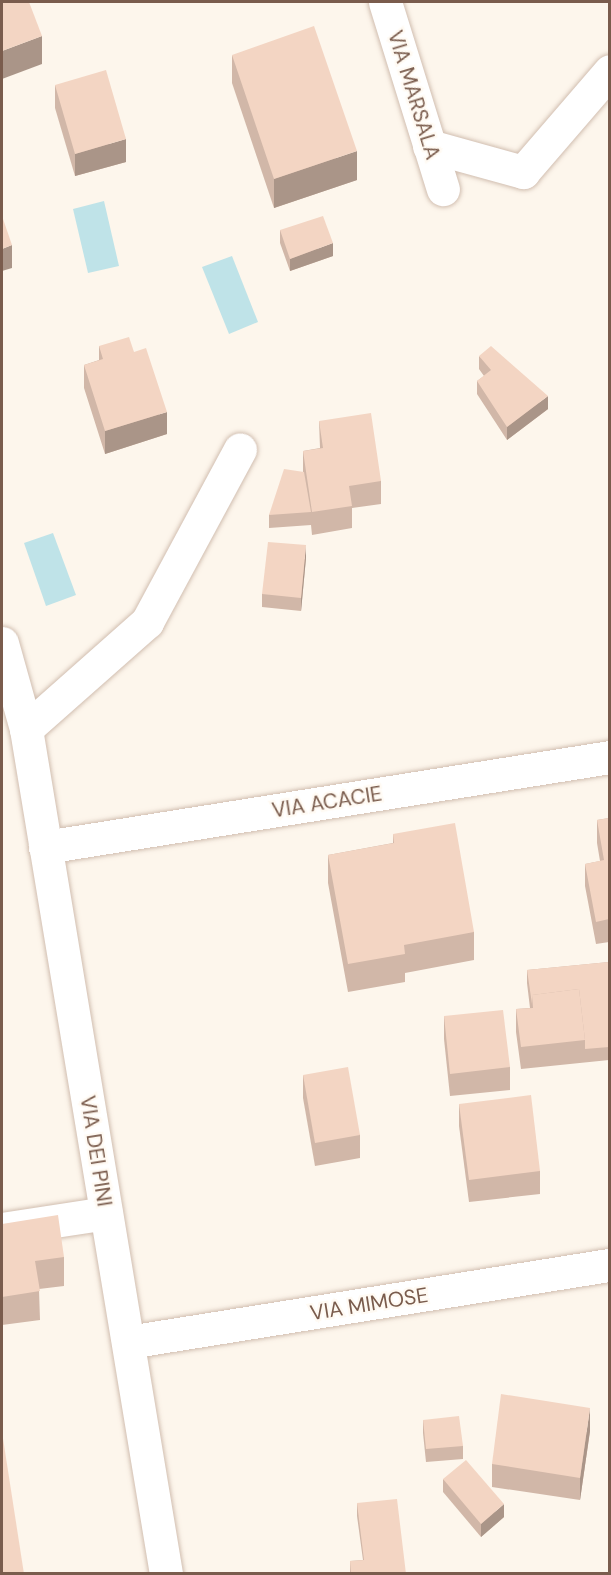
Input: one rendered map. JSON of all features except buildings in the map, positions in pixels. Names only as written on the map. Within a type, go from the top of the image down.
[{"type":"street","name":"VIA MARSALA","points":[[385,2],[442,189]]},
{"type":"street","points":[[429,146],[523,172],[609,71]]},
{"type":"street","points":[[26,729],[147,622],[240,449]]},
{"type":"street","name":"VIA DEI PINI","points":[[2,643],[26,729],[166,1574]]},
{"type":"street","name":"VIA ACACIE","points":[[45,847],[609,757]]},
{"type":"street","points":[[2,1229],[106,1213]]},
{"type":"street","name":"VIA MIMOSE","points":[[128,1342],[609,1265]]},
{"type":"water","points":[[104,201],[119,266],[88,273],[73,209]]},
{"type":"water","points":[[232,256],[258,322],[229,334],[202,267]]},
{"type":"water","points":[[53,533],[76,595],[46,606],[24,543]]}]
